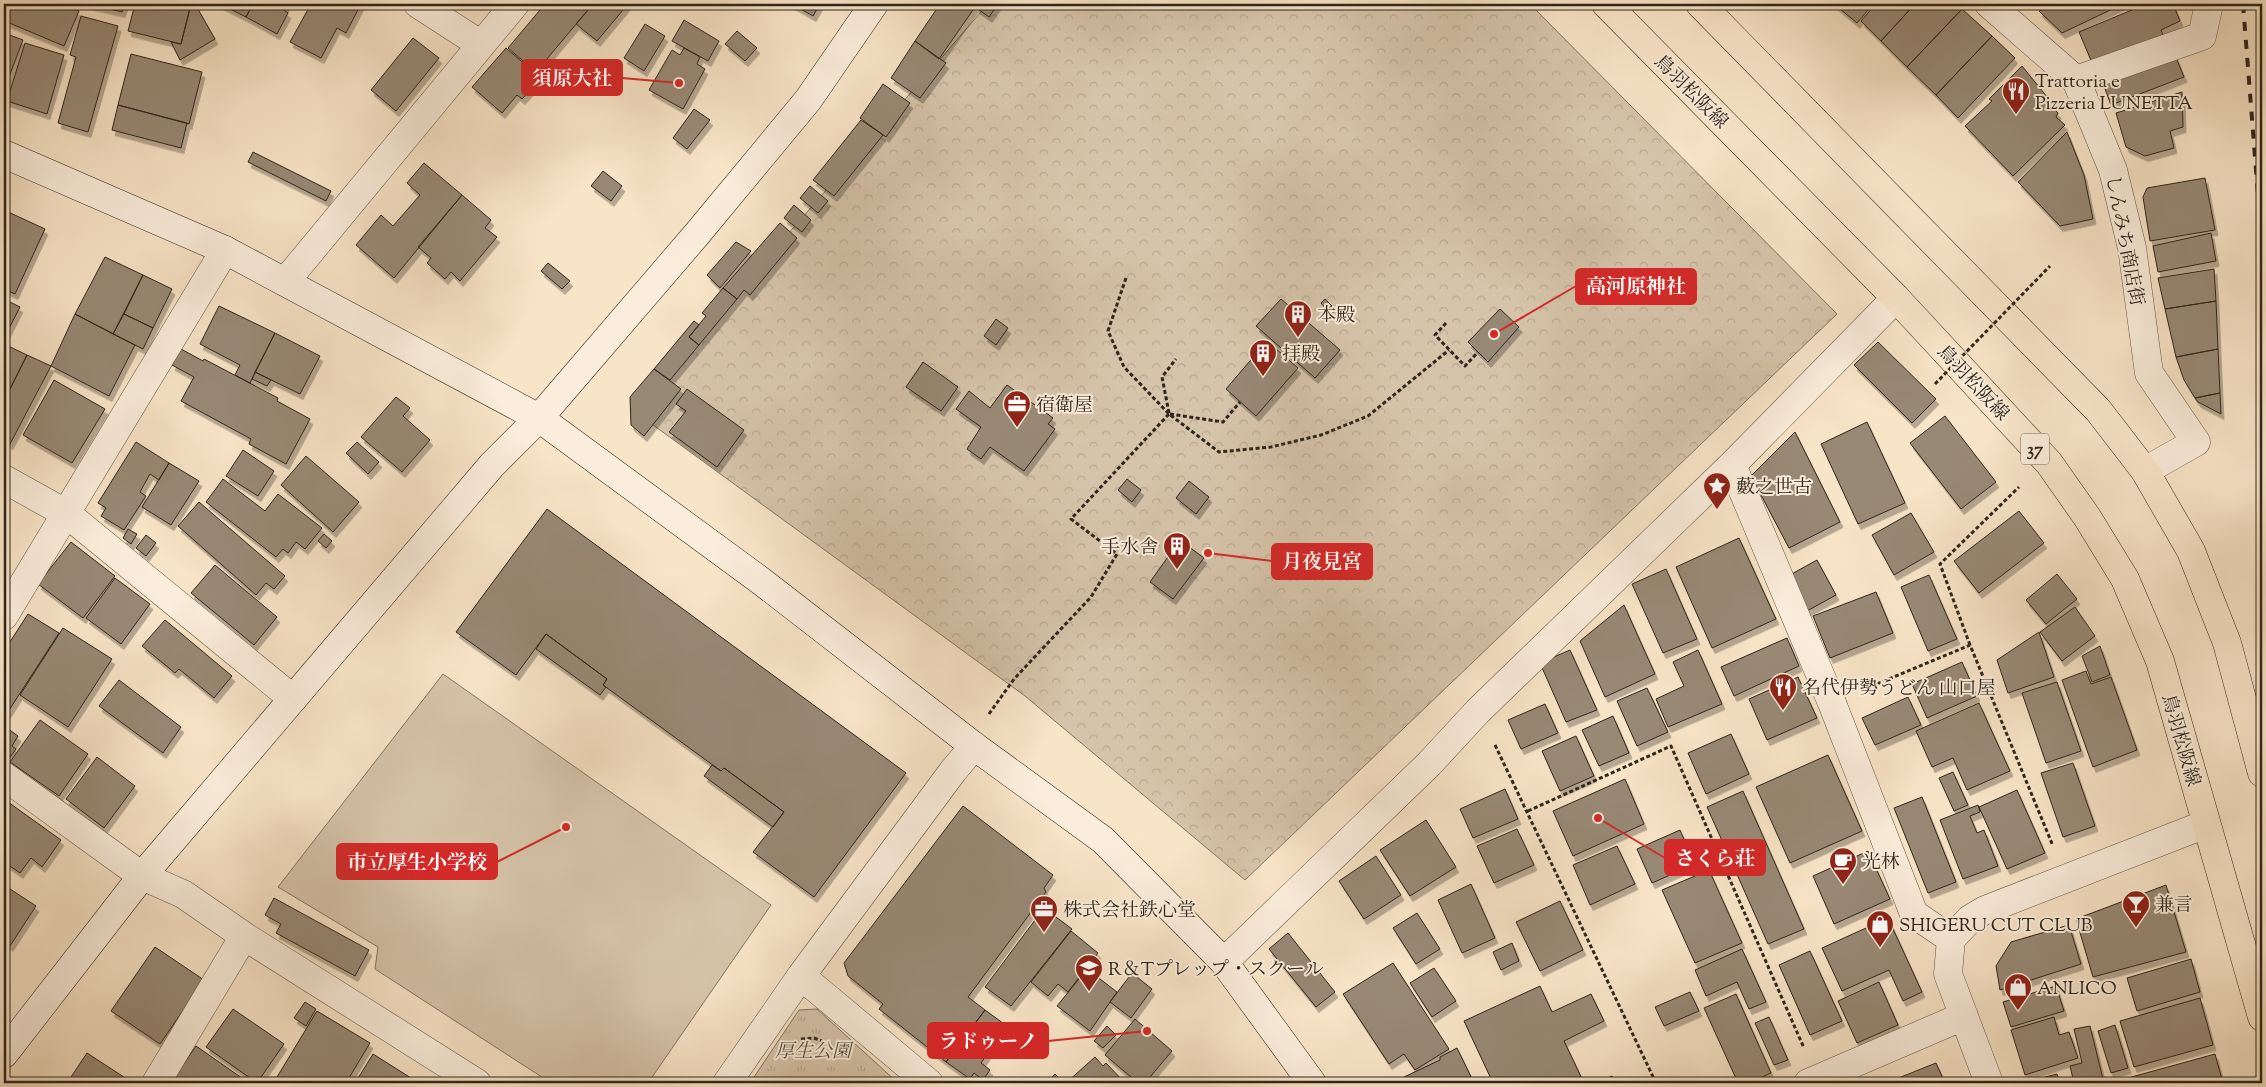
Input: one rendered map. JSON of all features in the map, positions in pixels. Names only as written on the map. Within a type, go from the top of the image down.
[{"type":"main road","name":"鳥羽松阪線","points":[[1606,4],[1896,298],[2049,463],[2087,517],[2125,579],[2160,661],[2262,1017]]},
{"type":"main road","points":[[1700,4],[2098,410],[2145,471],[2191,551],[2227,643],[2262,773]]},
{"type":"street","points":[[418,4],[480,44]]},
{"type":"street","points":[[285,282],[515,4]]},
{"type":"street","points":[[4,1054],[142,876],[492,465],[539,418],[691,241],[808,100],[874,4]]},
{"type":"street","name":"しんみち商店街","points":[[1989,4],[2076,80],[2113,170],[2132,248],[2149,373],[2196,442],[2145,471]]},
{"type":"street","points":[[2076,80],[2202,36],[2210,4]]},
{"type":"street","points":[[4,154],[225,250],[539,418],[762,581],[974,746],[1103,840],[1224,962],[1312,1083]]},
{"type":"street","points":[[4,616],[225,250]]},
{"type":"street","points":[[1224,962],[1415,778],[1478,710],[1732,466],[1896,298]]},
{"type":"street","points":[[1732,466],[1832,703],[1914,914],[1951,939]]},
{"type":"street","points":[[4,479],[67,514],[293,699]]},
{"type":"street","points":[[727,1083],[801,976],[953,771],[974,746]]},
{"type":"street","points":[[4,776],[142,876],[183,894],[244,936],[477,1083]]},
{"type":"street","points":[[1989,1083],[1948,974],[1951,939],[1970,919],[1985,910],[2206,824]]},
{"type":"street","points":[[156,1083],[244,936]]},
{"type":"street","points":[[801,976],[929,1083]]},
{"type":"street","points":[[1813,1081],[1964,1016]]},
{"type":"path","points":[[1935,384],[2050,266]]},
{"type":"path","points":[[1126,278],[1108,331],[1124,367],[1169,414],[1219,452],[1271,447],[1322,435],[1368,416],[1449,350]]},
{"type":"path","points":[[1446,323],[1435,334],[1464,366],[1478,352]]},
{"type":"path","points":[[1169,414],[1162,377],[1176,360]]},
{"type":"path","points":[[1169,414],[1223,422],[1240,402]]},
{"type":"path","points":[[974,746],[990,711],[1014,679],[1091,597],[1117,554],[1071,520],[1169,414]]},
{"type":"path","points":[[2019,487],[1940,564],[1970,645],[2067,878]]},
{"type":"path","points":[[1832,703],[1970,645]]},
{"type":"path","points":[[1478,710],[1528,811],[1656,1083]]},
{"type":"path","points":[[1528,811],[1671,746],[1813,1081]]},
{"type":"path","points":[[797,1039],[814,1038],[829,1043]]},
{"type":"green space","points":[[988,4],[1530,4],[1837,314],[1245,880],[1025,696],[634,411]]},
{"type":"green space","points":[[443,674],[771,905],[648,1083],[551,1083],[375,969],[378,947],[278,887]]},
{"type":"green space","name":"厚生公園","points":[[817,1009],[898,1083],[750,1083],[799,1010]]},
{"type":"building","points":[[4,4],[60,4],[79,11],[64,46],[7,22],[10,16],[4,13]]},
{"type":"building","points":[[88,4],[125,4],[122,12]]},
{"type":"building","points":[[135,4],[191,4],[181,44],[128,31]]},
{"type":"building","points":[[191,4],[195,4],[215,39],[180,60],[171,42],[181,44]]},
{"type":"building","points":[[220,4],[253,4],[246,17]]},
{"type":"building","points":[[253,4],[287,4],[284,10],[288,13],[277,34],[246,17]]},
{"type":"building","points":[[311,4],[361,4],[346,33],[337,28],[321,58],[290,42]]},
{"type":"building","points":[[545,4],[593,4],[536,72],[508,48]]},
{"type":"building","points":[[593,4],[628,4],[597,41],[576,24]]},
{"type":"building","points":[[792,4],[820,4],[813,16]]},
{"type":"building","points":[[940,4],[971,4],[975,7],[939,59],[915,41]]},
{"type":"building","points":[[971,4],[998,4],[989,17]]},
{"type":"building","points":[[1834,4],[1873,4],[1857,23]]},
{"type":"building","points":[[1876,4],[1915,4],[1881,41],[1861,21]]},
{"type":"building","points":[[1915,4],[1957,4],[1962,9],[1907,67],[1881,41]]},
{"type":"building","points":[[2053,4],[2123,4],[2062,33],[2039,11]]},
{"type":"building","points":[[2146,4],[2173,4],[2180,21],[2161,30],[2165,40],[2095,70],[2079,32]]},
{"type":"building","points":[[1962,9],[1992,36],[1936,95],[1907,67]]},
{"type":"building","points":[[81,16],[118,26],[88,132],[58,123],[76,57],[70,55]]},
{"type":"building","points":[[684,20],[719,41],[708,61],[672,41]]},
{"type":"building","points":[[645,24],[665,36],[644,71],[624,58]]},
{"type":"building","points":[[737,31],[757,48],[745,61],[725,44]]},
{"type":"building","points":[[4,33],[23,40],[4,90]]},
{"type":"building","points":[[1992,36],[2015,58],[1958,118],[1936,95]]},
{"type":"building","points":[[413,38],[439,58],[396,111],[371,90]]},
{"type":"building","points":[[915,41],[946,63],[920,98],[891,78]]},
{"type":"building","points":[[25,43],[64,55],[47,114],[7,101]]},
{"type":"building","points":[[506,48],[535,73],[528,82],[534,86],[522,99],[517,95],[502,113],[472,87]]},
{"type":"building","points":[[684,48],[700,57],[697,64],[705,69],[683,109],[649,90],[672,50],[680,55]]},
{"type":"building","points":[[2173,50],[2184,77],[2111,105],[2101,78]]},
{"type":"building","points":[[131,54],[202,72],[189,124],[118,105]]},
{"type":"building","points":[[2022,66],[2048,98],[2046,101],[2058,113],[2056,117],[2065,125],[2013,176],[1965,126],[1992,101],[1989,99]]},
{"type":"building","points":[[883,84],[910,103],[886,137],[860,118]]},
{"type":"building","points":[[2182,92],[2183,127],[2170,131],[2174,148],[2145,156],[2126,147],[2116,113]]},
{"type":"building","points":[[118,105],[187,123],[181,148],[112,130]]},
{"type":"building","points":[[694,109],[710,120],[687,149],[673,138]]},
{"type":"building","points":[[861,120],[883,135],[834,196],[813,180]]},
{"type":"building","points":[[2067,132],[2084,175],[2093,219],[2060,226],[2018,182]]},
{"type":"building","points":[[253,152],[331,191],[326,201],[248,162]]},
{"type":"building","points":[[424,163],[462,195],[394,278],[356,245],[381,215],[393,226],[420,195],[407,183]]},
{"type":"building","points":[[603,171],[622,186],[611,201],[591,186]]},
{"type":"building","points":[[2205,178],[2215,230],[2150,241],[2143,197],[2147,188]]},
{"type":"building","points":[[810,186],[828,201],[818,213],[800,198]]},
{"type":"building","points":[[462,195],[491,220],[485,228],[497,237],[460,281],[451,272],[445,279],[427,263],[431,258],[418,247]]},
{"type":"building","points":[[794,205],[811,220],[802,232],[784,218]]},
{"type":"building","points":[[6,211],[45,229],[15,294],[4,289],[4,215]]},
{"type":"building","points":[[780,223],[797,238],[750,295],[744,290],[737,299],[723,288]]},
{"type":"building","points":[[2211,233],[2216,261],[2158,272],[2153,246]]},
{"type":"building","points":[[736,242],[751,251],[720,288],[707,275]]},
{"type":"building","points":[[105,257],[143,275],[113,334],[75,314]]},
{"type":"building","points":[[548,263],[570,281],[562,289],[541,271]]},
{"type":"building","points":[[2214,269],[2216,301],[2165,309],[2158,278]]},
{"type":"building","points":[[143,275],[172,289],[153,328],[124,314]]},
{"type":"building","points":[[723,288],[737,299],[699,345],[689,337],[706,316],[702,313]]},
{"type":"building","points":[[4,299],[20,307],[4,338]]},
{"type":"building","name":"本殿","points":[[1281,299],[1340,350],[1315,378],[1256,326]]},
{"type":"building","points":[[1325,299],[1332,306],[1327,310],[1321,303]]},
{"type":"building","points":[[2216,301],[2218,349],[2176,357],[2165,309]]},
{"type":"building","points":[[219,306],[275,333],[250,383],[235,375],[240,365],[200,344]]},
{"type":"building","points":[[1500,309],[1519,327],[1488,362],[1468,342]]},
{"type":"building","points":[[75,314],[135,345],[109,396],[51,366]]},
{"type":"building","points":[[124,314],[153,328],[143,349],[113,334]]},
{"type":"building","points":[[996,319],[1008,328],[996,345],[984,336]]},
{"type":"building","points":[[694,321],[699,325],[689,337],[699,345],[670,380],[654,369]]},
{"type":"building","points":[[275,333],[320,356],[300,394],[255,372]]},
{"type":"building","name":"拝殿","points":[[1267,341],[1298,368],[1256,416],[1226,389]]},
{"type":"building","points":[[1878,342],[1936,399],[1912,423],[1854,365]]},
{"type":"building","points":[[4,344],[27,355],[4,401]]},
{"type":"building","points":[[181,349],[278,398],[277,401],[310,419],[286,464],[249,444],[251,439],[181,401],[194,377],[172,365]]},
{"type":"building","points":[[2218,349],[2220,393],[2195,398],[2184,380],[2176,357]]},
{"type":"building","points":[[27,355],[51,366],[10,444],[4,441],[4,401]]},
{"type":"building","points":[[923,362],[958,387],[941,411],[906,387]]},
{"type":"building","points":[[654,369],[681,389],[644,436],[631,425],[630,397]]},
{"type":"building","points":[[255,372],[271,380],[267,386],[252,379]]},
{"type":"building","points":[[54,380],[105,409],[72,463],[23,435]]},
{"type":"building","name":"宿衛屋","points":[[1007,385],[1053,418],[1048,424],[1055,429],[1024,471],[990,447],[981,459],[967,449],[981,427],[956,409],[969,391],[990,408]]},
{"type":"building","points":[[687,389],[744,430],[717,467],[669,432],[686,411],[676,404]]},
{"type":"building","points":[[2220,393],[2221,414],[2198,402],[2195,398]]},
{"type":"building","points":[[396,397],[410,408],[403,416],[430,440],[402,472],[361,437]]},
{"type":"building","points":[[1945,416],[1996,482],[1961,509],[1910,443]]},
{"type":"building","points":[[1867,422],[1905,503],[1858,524],[1821,444]]},
{"type":"building","points":[[1795,432],[1840,522],[1789,548],[1751,476]]},
{"type":"building","points":[[136,442],[169,463],[159,480],[150,474],[140,492],[146,496],[124,530],[101,516],[106,508],[98,503]]},
{"type":"building","points":[[357,442],[379,462],[368,474],[346,453]]},
{"type":"building","points":[[243,450],[274,471],[258,496],[226,476]]},
{"type":"building","points":[[306,456],[359,502],[333,532],[281,485]]},
{"type":"building","points":[[169,463],[199,481],[171,525],[142,507]]},
{"type":"building","points":[[223,479],[265,511],[278,494],[322,528],[305,549],[296,542],[288,553],[283,549],[276,557],[206,502]]},
{"type":"building","points":[[1127,479],[1141,490],[1132,502],[1118,490]]},
{"type":"building","points":[[1189,481],[1209,497],[1196,514],[1176,498]]},
{"type":"building","points":[[199,502],[285,576],[274,589],[266,583],[256,595],[178,526]]},
{"type":"building","points":[[547,509],[906,773],[814,897],[753,852],[784,812],[724,768],[721,771],[603,685],[607,679],[546,634],[516,675],[456,632]]},
{"type":"building","points":[[2019,511],[2044,543],[1979,593],[1954,561]]},
{"type":"building","points":[[1911,513],[1934,552],[1894,575],[1872,535]]},
{"type":"building","points":[[128,529],[137,534],[131,544],[123,538]]},
{"type":"building","points":[[324,534],[332,541],[326,548],[318,541]]},
{"type":"building","points":[[146,535],[156,543],[146,556],[136,548]]},
{"type":"building","points":[[1739,538],[1776,619],[1712,648],[1676,567]]},
{"type":"building","name":"手水舎","points":[[1180,540],[1204,558],[1173,599],[1150,582]]},
{"type":"building","points":[[71,542],[115,576],[83,618],[38,584]]},
{"type":"building","points":[[1817,560],[1836,595],[1807,611],[1788,576]]},
{"type":"building","points":[[215,565],[277,617],[254,645],[191,593]]},
{"type":"building","points":[[1666,569],[1697,639],[1663,653],[1632,584]]},
{"type":"building","points":[[2057,574],[2077,599],[2046,624],[2026,600]]},
{"type":"building","points":[[1929,575],[1957,639],[1928,651],[1901,587]]},
{"type":"building","points":[[115,578],[150,604],[121,644],[86,618]]},
{"type":"building","points":[[1876,592],[1893,633],[1830,658],[1813,616]]},
{"type":"building","points":[[1624,605],[1655,674],[1605,697],[1580,641]]},
{"type":"building","points":[[2075,607],[2095,636],[2062,661],[2040,632]]},
{"type":"building","points":[[28,614],[59,633],[4,718],[4,651]]},
{"type":"building","points":[[165,620],[232,676],[214,698],[179,669],[175,673],[142,646]]},
{"type":"building","points":[[63,628],[112,659],[68,727],[20,695]]},
{"type":"building","points":[[2039,632],[2054,677],[2008,693],[1997,660]]},
{"type":"building","points":[[546,634],[607,679],[603,685],[606,687],[600,695],[536,649]]},
{"type":"building","points":[[1787,638],[1799,666],[1734,696],[1721,667]]},
{"type":"building","points":[[2100,646],[2110,675],[2092,682],[2082,656]]},
{"type":"building","points":[[1570,650],[1597,710],[1566,722],[1540,663]]},
{"type":"building","points":[[1698,650],[1722,704],[1668,727],[1656,699],[1684,686],[1673,662]]},
{"type":"building","points":[[1962,662],[1977,696],[1927,718],[1912,684]]},
{"type":"building","points":[[2086,671],[2091,684],[2111,677],[2137,750],[2093,767],[2062,680]]},
{"type":"building","points":[[1798,677],[1817,718],[1767,740],[1749,699]]},
{"type":"building","points":[[119,680],[181,727],[163,753],[99,706]]},
{"type":"building","points":[[2057,682],[2081,751],[2046,763],[2022,693]]},
{"type":"building","points":[[1647,688],[1668,732],[1637,746],[1617,701]]},
{"type":"building","points":[[1908,697],[1921,725],[1875,745],[1862,718]]},
{"type":"building","points":[[1979,703],[2010,771],[1967,790],[1953,758],[1932,767],[1916,731]]},
{"type":"building","points":[[1545,704],[1558,733],[1521,749],[1508,720]]},
{"type":"building","points":[[1613,716],[1629,753],[1599,766],[1582,730]]},
{"type":"building","points":[[40,720],[88,754],[59,796],[10,762]]},
{"type":"building","points":[[4,726],[18,736],[12,746],[16,749],[6,763],[4,761]]},
{"type":"building","points":[[1731,734],[1749,774],[1706,794],[1688,753]]},
{"type":"building","points":[[1576,736],[1594,776],[1560,791],[1542,751]]},
{"type":"building","points":[[1828,755],[1862,831],[1790,863],[1756,787]]},
{"type":"building","points":[[97,757],[135,786],[104,828],[66,799]]},
{"type":"building","points":[[2073,763],[2095,826],[2063,837],[2041,773]]},
{"type":"building","points":[[712,765],[721,771],[724,768],[784,812],[773,827],[704,776]]},
{"type":"building","points":[[1953,772],[1968,805],[1954,811],[1939,778]]},
{"type":"building","points":[[1625,779],[1644,824],[1573,856],[1553,811]]},
{"type":"building","points":[[1505,789],[1518,819],[1473,838],[1460,809]]},
{"type":"building","points":[[2017,790],[2045,853],[2007,869],[1979,807]]},
{"type":"building","points":[[1743,791],[1804,929],[1768,944],[1707,807]]},
{"type":"building","points":[[1922,797],[1956,882],[1928,893],[1894,808]]},
{"type":"building","points":[[8,802],[61,840],[42,867],[31,858],[20,873],[4,862],[4,804],[6,805]]},
{"type":"building","points":[[1978,805],[1980,812],[1970,816],[1977,833],[1984,830],[1998,866],[1963,879],[1940,820]]},
{"type":"building","points":[[963,806],[1053,875],[1044,888],[1046,892],[968,997],[985,1010],[946,1062],[879,1009],[883,1004],[848,976],[844,963]]},
{"type":"building","points":[[1426,820],[1456,867],[1410,896],[1380,850]]},
{"type":"building","points":[[1517,829],[1534,865],[1494,883],[1477,846]]},
{"type":"building","points":[[1680,830],[1695,864],[1652,883],[1637,849]]},
{"type":"building","points":[[1617,846],[1635,884],[1590,905],[1573,865]]},
{"type":"building","points":[[1868,851],[1890,899],[1834,924],[1813,876]]},
{"type":"building","points":[[1376,856],[1401,895],[1364,919],[1339,881]]},
{"type":"building","points":[[1709,870],[1742,943],[1695,963],[1662,890]]},
{"type":"building","points":[[1471,884],[1495,938],[1462,953],[1438,900]]},
{"type":"building","points":[[4,885],[36,906],[10,946],[4,941]]},
{"type":"building","points":[[2166,885],[2186,952],[2093,977],[2076,919]]},
{"type":"building","points":[[274,898],[369,950],[355,976],[276,933],[281,924],[265,915]]},
{"type":"building","points":[[1560,901],[1583,950],[1540,971],[1516,922]]},
{"type":"building","points":[[1044,908],[1072,929],[1011,1006],[985,987]]},
{"type":"building","points":[[1417,913],[1440,949],[1416,964],[1393,928]]},
{"type":"building","points":[[1888,918],[1922,992],[1903,1001],[1889,970],[1842,991],[1822,948]]},
{"type":"building","points":[[2069,925],[2081,964],[2000,990],[1996,966],[2011,942]]},
{"type":"building","points":[[1071,931],[1098,953],[1068,992],[1058,984],[1048,996],[1031,982]]},
{"type":"building","points":[[1288,933],[1335,992],[1316,1007],[1269,949]]},
{"type":"building","points":[[1512,943],[1519,961],[1501,970],[1493,952]]},
{"type":"building","points":[[155,947],[204,980],[160,1044],[111,1011]]},
{"type":"building","points":[[1742,949],[1766,1002],[1749,1009],[1737,982],[1706,996],[1695,970]]},
{"type":"building","points":[[1810,951],[1842,1021],[1810,1035],[1779,965]]},
{"type":"building","points":[[2191,959],[2200,992],[2137,1011],[2127,978]]},
{"type":"building","points":[[1393,963],[1449,1049],[1415,1070],[1404,1054],[1389,1064],[1343,994]]},
{"type":"building","points":[[1434,968],[1456,1001],[1432,1017],[1410,983]]},
{"type":"building","points":[[1087,969],[1117,992],[1090,1031],[1057,1006]]},
{"type":"building","points":[[1132,973],[1152,989],[1131,1018],[1110,1002]]},
{"type":"building","points":[[1879,982],[1898,1025],[1857,1043],[1838,1001]]},
{"type":"building","points":[[1540,986],[1552,1012],[1591,994],[1604,1021],[1564,1041],[1584,1083],[1493,1083],[1464,1021]]},
{"type":"building","points":[[2056,986],[2064,1011],[2011,1027],[2003,1002]]},
{"type":"building","points":[[1690,992],[1699,1011],[1664,1026],[1655,1007]]},
{"type":"building","points":[[1736,994],[1771,1073],[1749,1083],[1738,1083],[1704,1008]]},
{"type":"building","points":[[2200,998],[2213,1045],[2134,1067],[2120,1021]]},
{"type":"building","points":[[305,1002],[316,1009],[306,1026],[294,1018]]},
{"type":"building","points":[[233,1009],[284,1044],[257,1083],[206,1047]]},
{"type":"building","points":[[985,1010],[1007,1026],[981,1063],[990,1070],[983,1080],[974,1073],[970,1079],[946,1062]]},
{"type":"building","points":[[317,1011],[370,1043],[346,1083],[274,1082]]},
{"type":"building","points":[[1769,1017],[1788,1060],[1774,1065],[1755,1023]]},
{"type":"building","points":[[2054,1017],[2059,1035],[2069,1032],[2078,1058],[2025,1075],[2011,1030]]},
{"type":"building","points":[[1135,1019],[1172,1051],[1145,1083],[1138,1083],[1105,1055]]},
{"type":"building","points":[[2115,1025],[2128,1068],[2111,1073],[2098,1031]]},
{"type":"building","points":[[1107,1026],[1116,1035],[1103,1048],[1094,1041]]},
{"type":"building","points":[[2090,1026],[2104,1083],[2074,1083],[2070,1066],[2082,1063],[2074,1029]]},
{"type":"building","points":[[196,1046],[242,1078],[239,1083],[176,1083],[172,1081]]},
{"type":"building","points":[[1457,1048],[1474,1083],[1406,1083],[1404,1077],[1440,1060],[1440,1057]]},
{"type":"building","points":[[87,1053],[133,1083],[74,1083],[69,1080]]},
{"type":"building","points":[[373,1054],[419,1083],[355,1083]]},
{"type":"building","points":[[2215,1054],[2223,1083],[2118,1083],[2117,1081]]},
{"type":"building","points":[[1095,1057],[1103,1066],[1106,1063],[1125,1083],[1066,1083]]},
{"type":"building","points":[[1936,1063],[1945,1083],[1898,1083],[1896,1079]]},
{"type":"building","points":[[1055,1074],[1064,1083],[1046,1083]]},
{"type":"building","points":[[2057,1074],[2060,1083],[2030,1083],[2030,1081]]},
{"type":"building","points":[[1612,1076],[1616,1083],[1598,1083]]},
{"type":"building","points":[[1881,1078],[1883,1083],[1867,1083]]},
{"type":"railway","points":[[2243,4],[2262,246]]},
{"type":"place","name":"須原大社","points":[[679,83]]},
{"type":"place","name":"Trattoria e Pizzeria LUNETTA","points":[[2016,115]]},
{"type":"place","name":"高河原神社","points":[[1494,334]]},
{"type":"place","name":"本殿","points":[[1298,338]]},
{"type":"place","name":"拝殿","points":[[1263,377]]},
{"type":"place","name":"宿衛屋","points":[[1017,428]]},
{"type":"place","name":"藪之世古","points":[[1717,510]]},
{"type":"place","name":"月夜見宮","points":[[1208,553]]},
{"type":"place","name":"手水舎","points":[[1177,570]]},
{"type":"place","name":"名代伊勢うどん 山口屋","points":[[1783,711]]},
{"type":"place","name":"さくら荘","points":[[1598,818]]},
{"type":"place","name":"市立厚生小学校","points":[[566,827]]},
{"type":"place","name":"光林","points":[[1843,885]]},
{"type":"place","name":"兼言","points":[[2136,928]]},
{"type":"place","name":"株式会社鉄心堂","points":[[1044,933]]},
{"type":"place","name":"SHIGERU CUT CLUB","points":[[1880,948]]},
{"type":"place","name":"R＆Tプレップ・スクール","points":[[1089,992]]},
{"type":"place","name":"ANLICO","points":[[2018,1011]]},
{"type":"place","name":"ラドゥーノ","points":[[1147,1031]]}]
